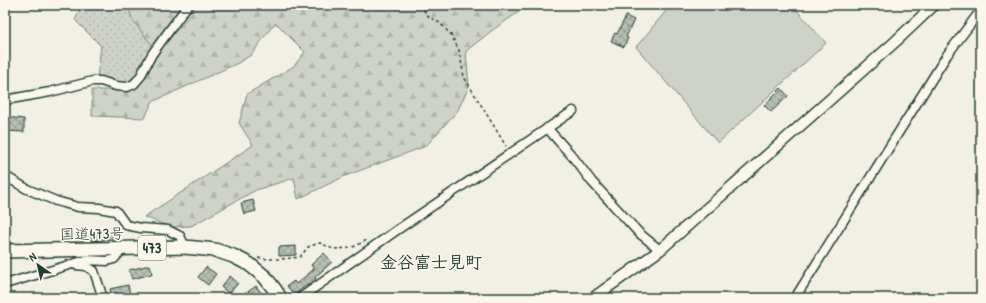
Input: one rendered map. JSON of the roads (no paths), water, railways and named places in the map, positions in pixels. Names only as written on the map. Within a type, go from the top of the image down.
[{"type":"highway","name":"国道473号","points":[[5,251],[184,247],[215,250],[233,256],[249,264],[265,277],[280,298]]},
{"type":"street","points":[[5,100],[50,92],[93,81],[101,81],[116,86],[126,87],[134,84],[140,77],[152,54],[189,5]]},
{"type":"street","points":[[593,298],[660,250],[934,5]]},
{"type":"street","points":[[795,298],[947,55],[981,10]]},
{"type":"street","points":[[300,298],[546,128],[573,111]]},
{"type":"street","points":[[546,128],[638,233],[660,250]]},
{"type":"street","points":[[5,176],[27,189],[56,201],[78,207],[99,208],[116,211],[126,225],[141,228],[168,230],[180,236],[184,247]]},
{"type":"street","points":[[5,284],[86,260],[106,261],[114,259],[123,249]]},
{"type":"street","points":[[69,265],[86,266],[94,272],[103,298]]},
{"type":"district","name":"金谷富士見町","points":[[431,262]]}]
